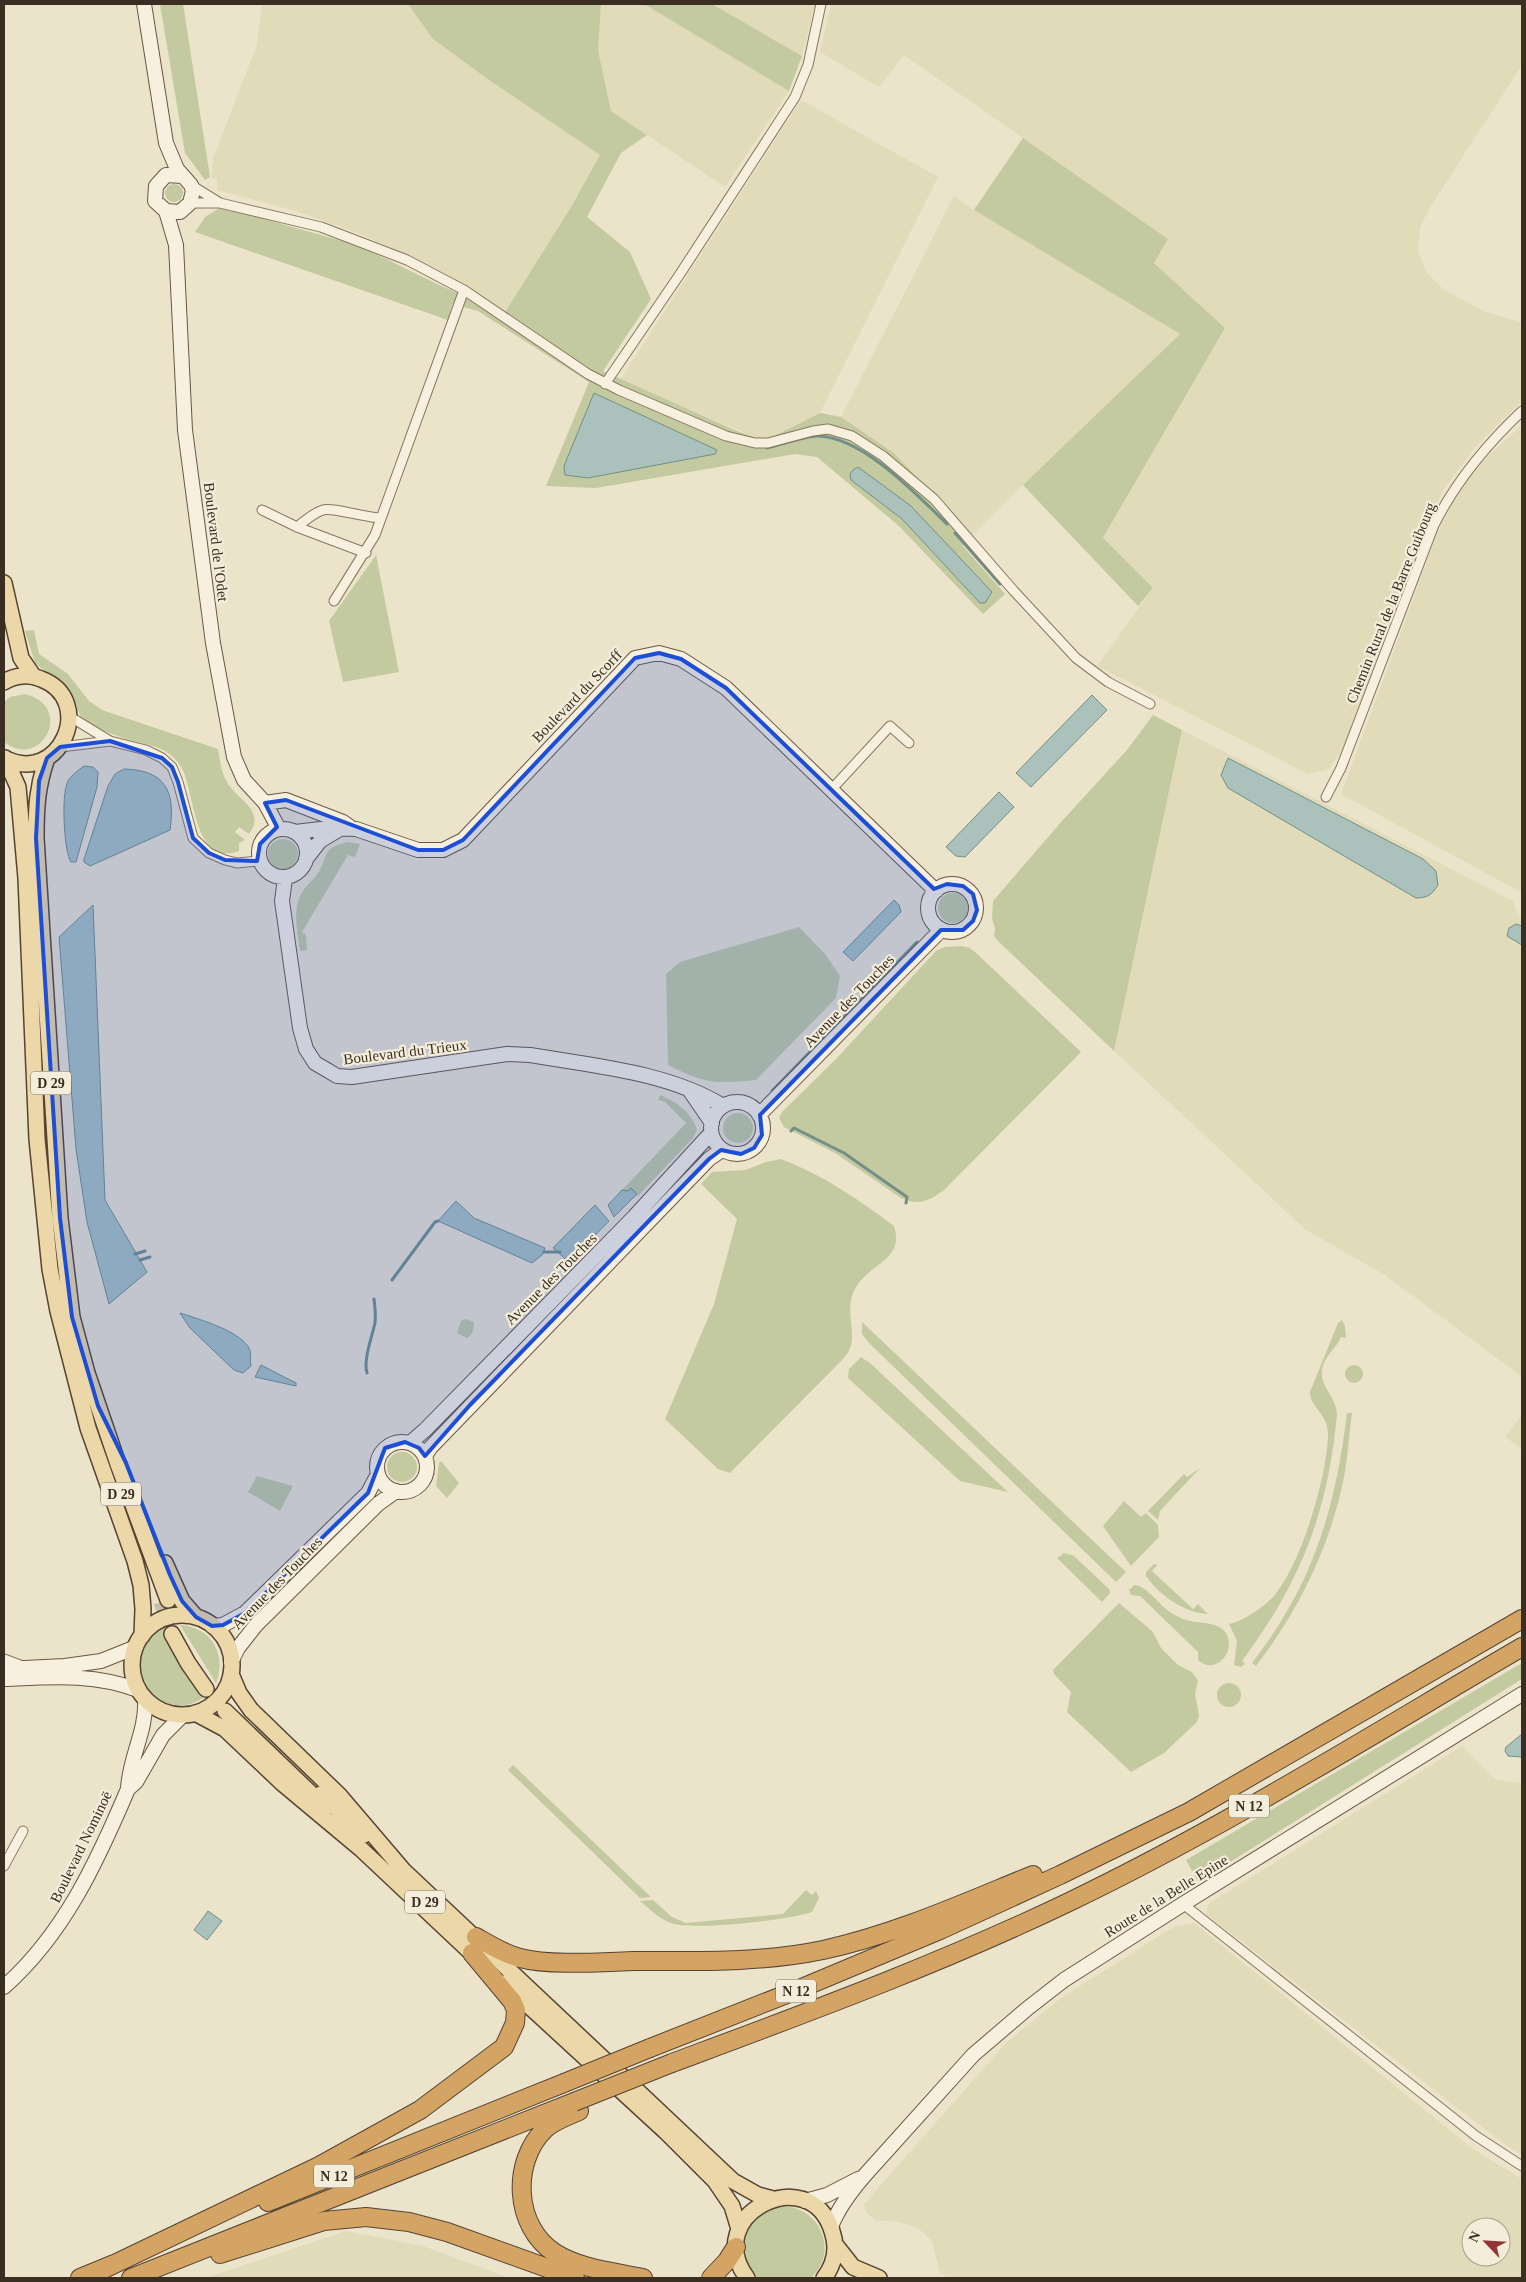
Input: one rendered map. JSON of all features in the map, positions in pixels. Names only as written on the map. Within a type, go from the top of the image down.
[{"type":"highway","name":"N 12","points":[[80,2278],[792,1992],[940,1930],[1060,1875],[1189,1812],[1522,1619]]},
{"type":"highway","name":"N 12","points":[[131,2278],[577,2106],[967,1949],[1070,1902],[1177,1848],[1522,1647]]},
{"type":"highway","points":[[474,1945],[519,1958],[540,1961],[750,1959],[822,1950],[899,1929],[1189,1812]]},
{"type":"highway","points":[[104,2269],[328,2161],[420,2110],[504,2048],[515,2023],[516,2010],[512,2001],[474,1945]]},
{"type":"highway","points":[[577,2106],[545,2129],[527,2156],[520,2189],[526,2216],[540,2240],[555,2253],[582,2265],[643,2278]]},
{"type":"highway","points":[[144,2278],[324,2221],[366,2217],[409,2222],[447,2232],[575,2278]]},
{"type":"highway","points":[[711,2278],[727,2261],[736,2247]]},
{"type":"main road","points":[[4,583],[21,658],[34,677]]},
{"type":"main road","points":[[4,682],[17,677],[34,677],[46,681],[56,688],[67,704],[69,716],[67,732],[60,747],[47,758],[24,764],[4,758]]},
{"type":"main road","name":"D 29","points":[[4,758],[18,787],[26,878],[37,1139],[50,1269],[58,1311],[78,1387],[95,1425],[164,1601],[98,1406],[72,1317],[60,1218],[36,838],[38,781],[47,758]]},
{"type":"main road","points":[[78,1387],[88,1428],[139,1577],[143,1609],[139,1641],[132,1669],[142,1694],[165,1712],[189,1714],[225,1729],[282,1783],[474,1945],[532,2008]]},
{"type":"main road","points":[[98,1406],[126,1463],[182,1601],[196,1617],[212,1626],[226,1642],[231,1668],[225,1689],[219,1698],[206,1709],[189,1714]]},
{"type":"main road","points":[[139,1641],[152,1625],[166,1618],[181,1615],[196,1617]]},
{"type":"main road","points":[[175,1633],[194,1659],[209,1687]]},
{"type":"main road","name":"D 29","points":[[231,1668],[239,1693],[251,1710],[354,1811],[404,1871],[474,1945],[733,2181],[758,2195],[773,2199]]},
{"type":"main road","name":"D 29","points":[[404,1871],[227,1708],[479,1953],[532,2008],[665,2131],[715,2181],[732,2206],[740,2228]]},
{"type":"main road","points":[[747,2278],[740,2265],[736,2247],[740,2228],[753,2210],[773,2199],[793,2198],[805,2201],[821,2212],[831,2227],[835,2244],[833,2260],[824,2278]]},
{"type":"main road","points":[[835,2244],[853,2267],[879,2278]]},
{"type":"street","name":"Boulevard de l'Odet","points":[[144,4],[166,143],[172,159],[193,191],[176,244]]},
{"type":"street","points":[[605,384],[691,258],[795,97],[808,65],[821,4]]},
{"type":"street","name":"Boulevard de l'Odet","points":[[166,143],[162,178],[156,186],[154,196],[158,205],[166,211],[176,244],[185,430],[213,643],[234,756],[244,780],[265,803],[279,829]]},
{"type":"street","points":[[162,178],[171,174],[186,180],[220,203]]},
{"type":"street","points":[[166,211],[176,213],[187,206],[220,203],[286,217],[330,230],[407,260],[464,290],[605,384],[740,440],[768,443],[828,429],[852,436],[908,477],[946,510],[1012,590],[1076,658],[1108,682],[1150,704]]},
{"type":"street","points":[[334,601],[366,552],[381,518],[464,290]]},
{"type":"street","name":"Chemin Rural de la Barre Guibourg","points":[[1326,797],[1342,768],[1434,525],[1443,507],[1464,473],[1496,436],[1522,411]]},
{"type":"street","points":[[297,527],[314,514],[325,509],[367,518],[381,518]]},
{"type":"street","points":[[262,510],[297,527],[366,552]]},
{"type":"street","name":"Boulevard du Scorff","points":[[295,832],[329,828],[363,830],[418,850],[443,850],[463,840],[635,658],[659,653],[681,659],[726,688],[936,891]]},
{"type":"street","points":[[69,716],[110,741],[146,750],[162,758],[172,767],[194,838],[209,853],[237,863],[260,861]]},
{"type":"street","points":[[831,790],[890,726],[909,743]]},
{"type":"street","points":[[60,747],[110,741]]},
{"type":"street","points":[[265,803],[286,800],[343,822],[347,829],[320,841],[299,872],[284,878],[270,874],[260,861],[258,853],[264,837],[279,829],[295,832],[306,844],[306,859]]},
{"type":"street","name":"Boulevard du Trieux","points":[[284,878],[282,901],[300,1028],[306,1050],[315,1063],[337,1076],[352,1077],[507,1054],[530,1055],[674,1082],[723,1106]]},
{"type":"street","points":[[947,884],[963,886],[973,894],[977,904],[974,921],[964,930],[956,933],[940,930],[932,922],[928,910],[931,897],[936,891],[947,884]]},
{"type":"street","name":"Avenue des Touches","points":[[760,1115],[940,930]]},
{"type":"street","points":[[688,1088],[712,1128],[715,1142],[722,1150],[731,1154],[741,1154],[754,1148],[760,1140],[763,1130],[760,1115],[752,1107],[743,1103],[723,1106],[716,1113],[712,1128]]},
{"type":"street","name":"Avenue des Touches","points":[[410,1443],[430,1426],[634,1217],[712,1128]]},
{"type":"street","name":"Avenue des Touches","points":[[425,1456],[430,1448],[483,1390],[709,1159],[722,1150]]},
{"type":"street","points":[[396,1442],[410,1443],[419,1448],[425,1456],[427,1470],[422,1482],[413,1489],[396,1491],[387,1487],[378,1474],[379,1458],[385,1448],[396,1442]]},
{"type":"street","name":"Avenue des Touches","points":[[212,1626],[223,1625],[245,1613],[368,1493],[378,1474]]},
{"type":"street","name":"Avenue des Touches","points":[[231,1668],[238,1648],[256,1625],[378,1504],[396,1491]]},
{"type":"street","points":[[4,1669],[65,1666],[100,1661],[139,1641]]},
{"type":"street","points":[[4,1659],[35,1667]]},
{"type":"street","points":[[4,1679],[87,1677],[111,1680],[142,1694],[144,1726],[128,1779],[128,1789]]},
{"type":"street","name":"Route de la Belle Epine","points":[[831,2227],[852,2190],[973,2055],[996,2034],[1064,1980],[1522,1694]]},
{"type":"street","points":[[128,1789],[136,1782],[163,1735],[189,1714]]},
{"type":"street","name":"Boulevard Nominoë","points":[[4,1987],[46,1942],[66,1914],[92,1869],[128,1789]]},
{"type":"street","points":[[4,1866],[23,1831]]},
{"type":"street","points":[[1183,1904],[1476,2136],[1522,2166]]},
{"type":"street","points":[[805,2201],[827,2195],[865,2175]]},
{"type":"highlighted area","points":[[659,653],[681,659],[726,688],[934,889],[947,884],[963,886],[973,894],[977,910],[973,921],[963,930],[941,930],[760,1115],[762,1135],[754,1148],[741,1154],[721,1150],[709,1159],[470,1405],[425,1456],[419,1448],[405,1442],[385,1448],[368,1493],[245,1613],[223,1625],[212,1626],[196,1617],[182,1601],[170,1575],[126,1463],[98,1406],[72,1317],[60,1218],[36,838],[39,781],[47,758],[60,747],[110,741],[162,758],[172,767],[178,782],[193,838],[209,853],[225,860],[257,861],[260,844],[277,827],[265,803],[286,800],[418,850],[443,850],[463,840],[635,658]]},
{"type":"shaded area","points":[[262,4],[408,4],[433,39],[489,80],[600,155],[571,207],[504,314],[469,287],[434,267],[355,232],[296,211],[217,190],[217,179],[212,178],[213,158],[257,45]]},
{"type":"shaded area","points":[[601,4],[644,4],[789,91],[725,187],[611,111],[598,50]]},
{"type":"shaded area","points":[[712,4],[815,4],[802,56]]},
{"type":"shaded area","points":[[831,4],[1522,4],[1522,65],[1429,209],[1420,228],[1418,251],[1427,273],[1443,289],[1485,312],[1522,322],[1522,401],[1476,446],[1443,490],[1430,518],[1342,750],[1329,769],[1308,774],[1097,666],[1153,588],[1103,539],[1225,328],[1154,263],[1168,239],[904,55],[879,87],[820,52]]},
{"type":"shaded area","points":[[801,100],[938,177],[820,413],[772,437],[757,438],[620,380]]},
{"type":"shaded area","points":[[954,196],[974,210],[1180,334],[972,536],[894,453],[841,417]]},
{"type":"shaded area","points":[[1522,425],[1522,893],[1341,794],[1439,529],[1452,503],[1468,479],[1487,457]]},
{"type":"shaded area","points":[[1182,730],[1513,901],[1517,914],[1522,917],[1522,1377],[1385,1275],[1306,1230],[1114,1051]]},
{"type":"shaded area","points":[[1522,1415],[1522,1449],[1505,1437]]},
{"type":"shaded area","points":[[1462,1746],[1495,1779],[1522,1783],[1522,2155],[1504,2144],[1206,1914],[1208,1904]]},
{"type":"shaded area","points":[[1194,1923],[1473,2149],[1522,2179],[1522,2278],[948,2278],[940,2273],[932,2241],[918,2228],[898,2222],[876,2220],[866,2213],[864,2204],[1006,2043],[1061,1998],[1175,1926]]},
{"type":"shaded area","points":[[346,2231],[423,2246],[509,2278],[205,2278]]},
{"type":"green space","points":[[160,4],[183,4],[210,177],[205,180],[185,153]]},
{"type":"green space","points":[[408,4],[601,4],[598,50],[611,111],[647,135],[621,153],[587,217],[630,252],[651,299],[603,371],[737,431],[757,438],[772,437],[820,413],[841,417],[894,453],[972,536],[962,545],[1005,594],[983,614],[899,526],[817,457],[795,454],[596,488],[546,486],[589,382],[478,311],[452,304],[448,320],[195,232],[205,217],[221,207],[360,246],[504,314],[571,207],[600,155],[489,80],[433,39]]},
{"type":"green space","points":[[644,4],[712,4],[802,56],[789,91]]},
{"type":"green space","points":[[1023,138],[1168,239],[1154,263],[1225,328],[1103,538],[1153,588],[1138,606],[1023,485],[1180,334],[974,210]]},
{"type":"green space","points":[[174,184],[180,187],[183,193],[180,199],[174,202],[168,199],[165,193],[168,187]]},
{"type":"green space","points":[[376,555],[399,672],[343,682],[329,621]]},
{"type":"green space","points":[[34,630],[39,654],[68,674],[89,701],[102,710],[218,749],[225,778],[231,788],[248,805],[254,818],[254,826],[249,834],[239,827],[235,832],[245,840],[239,843],[239,851],[223,853],[212,848],[203,837],[185,776],[180,765],[170,754],[151,745],[111,733],[81,718],[74,699],[66,688],[35,663],[25,631]]},
{"type":"green space","points":[[25,694],[40,701],[48,711],[50,722],[48,733],[41,743],[30,748],[18,749],[4,742],[4,702],[10,697]]},
{"type":"green space","points":[[1153,715],[1182,730],[1114,1051],[998,941],[994,936],[995,928],[992,919],[993,901],[1127,750]]},
{"type":"green space","points":[[283,839],[294,843],[298,854],[294,865],[283,869],[272,865],[268,854],[272,843]]},
{"type":"green space","points":[[348,842],[360,844],[355,857],[348,855],[302,932],[306,935],[307,950],[300,951],[296,910],[301,895],[318,873],[329,850]]},
{"type":"green space","points":[[953,893],[963,898],[968,908],[963,918],[953,923],[943,918],[938,908],[943,898]]},
{"type":"green space","points":[[799,927],[826,955],[840,976],[836,998],[756,1080],[711,1081],[692,1076],[668,1065],[666,974],[680,962]]},
{"type":"green space","points":[[961,946],[970,948],[975,952],[1081,1052],[944,1190],[924,1201],[914,1202],[901,1198],[835,1153],[784,1127],[779,1118],[782,1112],[836,1059],[936,951],[945,947]]},
{"type":"green space","points":[[660,1095],[683,1108],[697,1130],[693,1138],[638,1196],[622,1190],[686,1123],[665,1102],[658,1100]]},
{"type":"green space","points":[[738,1113],[749,1117],[753,1128],[749,1139],[738,1143],[727,1139],[723,1128],[727,1117]]},
{"type":"green space","points":[[700,1154],[704,1158],[434,1435],[430,1432]]},
{"type":"green space","points":[[781,1159],[811,1172],[840,1188],[894,1226],[895,1246],[891,1254],[862,1279],[852,1295],[850,1311],[852,1341],[847,1355],[730,1473],[718,1469],[665,1419],[714,1304],[737,1219],[701,1184],[712,1172],[745,1170],[766,1162]]},
{"type":"green space","points":[[465,1319],[474,1322],[473,1332],[467,1338],[457,1333],[461,1321]]},
{"type":"green space","points":[[1342,1320],[1345,1326],[1346,1338],[1341,1337],[1326,1359],[1322,1370],[1324,1383],[1336,1407],[1337,1414],[1333,1450],[1319,1514],[1296,1574],[1280,1603],[1263,1632],[1242,1661],[1245,1664],[1241,1667],[1234,1665],[1237,1641],[1229,1624],[1253,1613],[1274,1596],[1294,1563],[1311,1518],[1323,1472],[1328,1433],[1325,1420],[1313,1402],[1310,1392],[1338,1323]]},
{"type":"green space","points":[[862,1322],[1126,1572],[1116,1582],[868,1342],[862,1334]]},
{"type":"green space","points":[[861,1357],[870,1363],[1008,1492],[960,1481],[848,1378],[849,1369]]},
{"type":"green space","points":[[1354,1365],[1360,1368],[1363,1374],[1360,1380],[1354,1383],[1348,1380],[1345,1374],[1348,1368]]},
{"type":"green space","points":[[1347,1413],[1352,1413],[1345,1469],[1338,1503],[1330,1528],[1311,1577],[1299,1600],[1272,1645],[1256,1666],[1252,1663],[1273,1634],[1291,1604],[1306,1575],[1318,1545],[1336,1482]]},
{"type":"green space","points":[[402,1452],[413,1456],[417,1467],[413,1478],[402,1482],[391,1478],[387,1467],[391,1456]]},
{"type":"green space","points":[[441,1461],[459,1483],[447,1498],[436,1486],[439,1463]]},
{"type":"green space","points":[[1200,1468],[1160,1511],[1158,1520],[1148,1511],[1184,1474],[1187,1477]]},
{"type":"green space","points":[[257,1476],[293,1486],[280,1511],[248,1492]]},
{"type":"green space","points":[[1124,1501],[1141,1517],[1146,1513],[1158,1525],[1159,1537],[1131,1566],[1103,1526]]},
{"type":"green space","points":[[1064,1553],[1074,1556],[1109,1589],[1110,1593],[1102,1602],[1057,1558]]},
{"type":"green space","points":[[1154,1564],[1157,1565],[1152,1571],[1193,1609],[1198,1604],[1208,1614],[1181,1607],[1158,1590],[1146,1576],[1146,1572]]},
{"type":"green space","points":[[1134,1585],[1143,1588],[1168,1611],[1178,1617],[1218,1626],[1223,1629],[1229,1640],[1229,1647],[1222,1660],[1211,1665],[1198,1660],[1198,1652],[1140,1596],[1131,1595],[1129,1590]]},
{"type":"green space","points":[[1119,1603],[1153,1632],[1161,1648],[1178,1665],[1192,1672],[1198,1681],[1195,1694],[1199,1715],[1197,1722],[1164,1753],[1131,1772],[1067,1712],[1071,1692],[1054,1674],[1053,1670]]},
{"type":"green space","points":[[180,1625],[201,1631],[214,1644],[220,1662],[216,1683]]},
{"type":"green space","points":[[164,1628],[172,1646],[206,1696],[188,1705],[171,1704],[157,1698],[146,1686],[141,1671],[141,1656],[148,1640]]},
{"type":"green space","points":[[1522,1663],[1522,1679],[1198,1882],[1186,1860]]},
{"type":"green space","points":[[1229,1683],[1238,1686],[1241,1695],[1238,1704],[1229,1707],[1220,1704],[1217,1695],[1220,1686]]},
{"type":"green space","points":[[513,1765],[651,1897],[640,1898],[508,1770]]},
{"type":"green space","points":[[806,1890],[812,1895],[816,1891],[819,1898],[812,1912],[763,1921],[719,1925],[699,1926],[671,1923],[640,1901],[653,1900],[672,1917],[686,1923],[783,1914]]},
{"type":"green space","points":[[783,2206],[807,2214],[822,2233],[824,2256],[811,2278],[757,2278],[749,2268],[744,2256],[746,2234],[752,2224],[760,2215],[771,2209]]},
{"type":"water","points":[[594,393],[717,450],[715,454],[588,478],[565,475],[564,466]]},
{"type":"water","points":[[858,467],[911,506],[992,592],[985,603],[980,603],[902,519],[851,480],[850,474]]},
{"type":"water","points":[[1092,695],[1107,710],[1031,787],[1016,773]]},
{"type":"water","points":[[1228,758],[1423,859],[1436,871],[1438,885],[1429,895],[1416,898],[1228,788],[1221,775]]},
{"type":"water","points":[[84,766],[93,767],[98,772],[97,787],[76,862],[71,862],[65,838],[65,794],[70,778]]},
{"type":"water","points":[[124,769],[149,773],[165,785],[171,804],[170,830],[90,866],[84,862],[84,859],[108,786],[115,774]]},
{"type":"water","points":[[999,792],[1014,807],[965,857],[956,856],[946,847]]},
{"type":"water","points":[[894,900],[899,905],[901,912],[853,961],[843,952]]},
{"type":"water","points":[[93,905],[105,1200],[147,1272],[109,1304],[87,1222],[76,1149],[59,937]]},
{"type":"water","points":[[1516,924],[1522,926],[1522,945],[1507,936],[1509,928]]},
{"type":"water","points":[[631,1188],[637,1194],[614,1217],[608,1205],[622,1190],[628,1191]]},
{"type":"water","points":[[456,1201],[474,1218],[545,1248],[542,1255],[532,1263],[438,1221]]},
{"type":"water","points":[[595,1205],[609,1221],[569,1262],[553,1248]]},
{"type":"water","points":[[180,1313],[208,1322],[238,1337],[250,1350],[251,1366],[243,1373],[234,1370],[190,1328]]},
{"type":"water","points":[[261,1365],[296,1383],[296,1386],[255,1377]]},
{"type":"water","points":[[1522,1734],[1522,1757],[1508,1756],[1505,1751],[1506,1747]]},
{"type":"water","points":[[208,1911],[222,1921],[207,1940],[194,1930]]},
{"type":"waterway","points":[[767,448],[814,436],[836,439],[854,447],[889,470],[947,524]]},
{"type":"waterway","points":[[955,533],[1000,584]]},
{"type":"waterway","points":[[772,1091],[917,942]]},
{"type":"waterway","points":[[791,1131],[794,1128],[844,1153],[907,1197],[906,1203]]},
{"type":"waterway","points":[[392,1280],[435,1222],[438,1221]]},
{"type":"waterway","points":[[135,1254],[145,1251]]},
{"type":"waterway","points":[[544,1252],[560,1252]]},
{"type":"waterway","points":[[140,1260],[150,1257]]},
{"type":"waterway","points":[[367,1373],[367,1355],[375,1323],[374,1299]]},
{"type":"tunnel","points":[[161,1602],[172,1634]]},
{"type":"tunnel","points":[[206,1689],[225,1711]]}]
